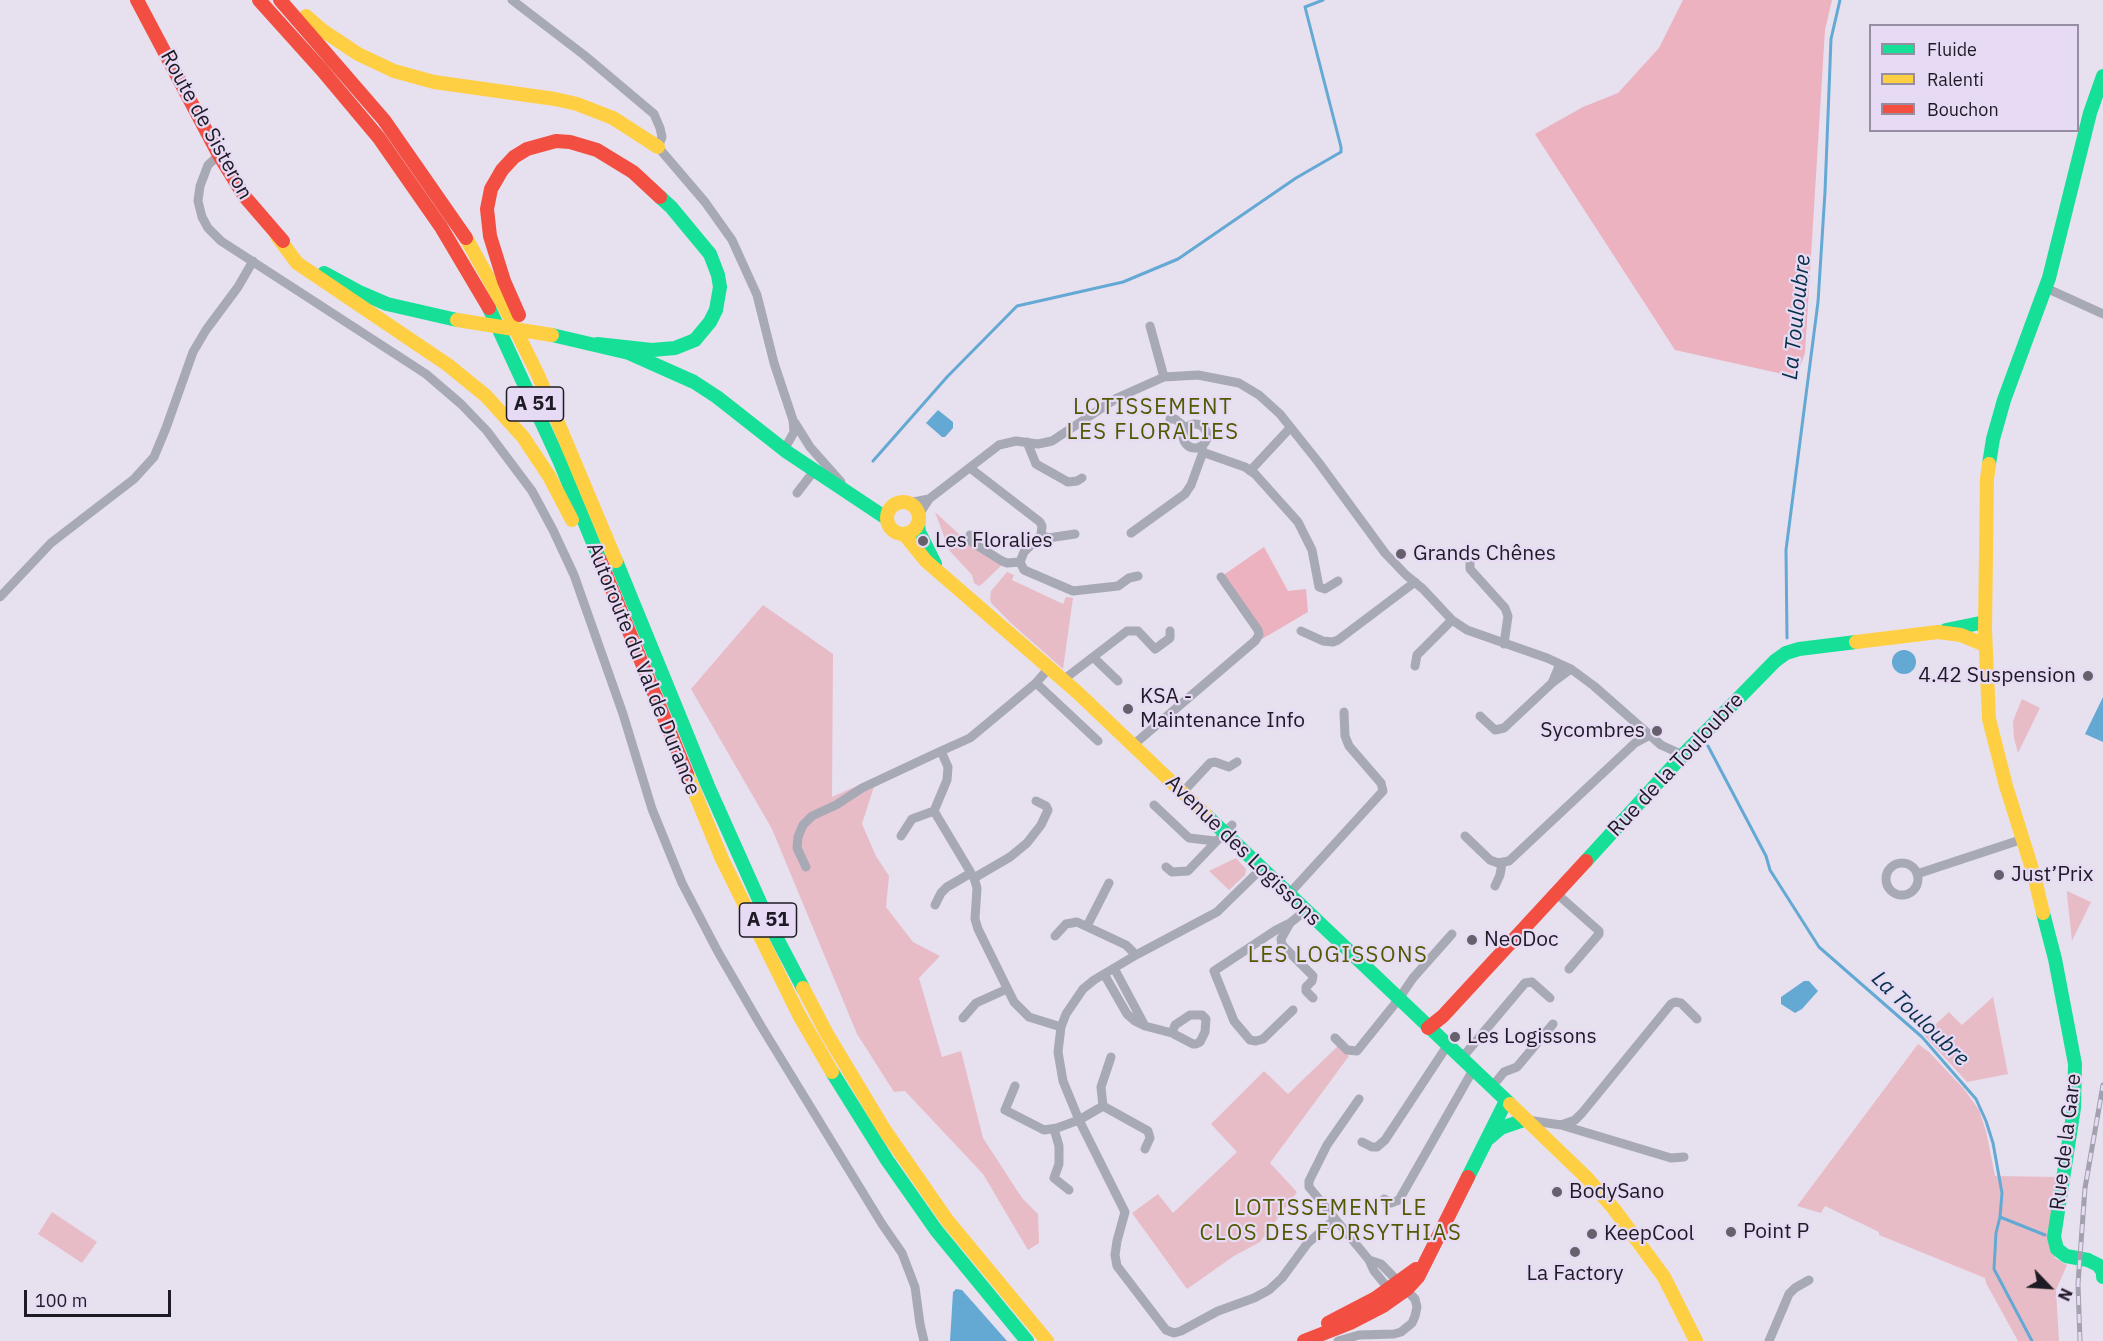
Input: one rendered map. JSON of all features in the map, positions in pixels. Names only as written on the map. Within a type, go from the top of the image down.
[{"type":"main road","name":"Route de Sisteron","points":[[137,0],[219,155],[244,197],[278,236],[316,268],[359,292],[404,309],[597,344]]},
{"type":"main road","name":"Autoroute du Val de Durance","points":[[259,0],[379,138],[441,228],[488,306],[560,462],[722,859],[799,1015],[840,1087],[887,1160],[936,1230],[1027,1341]]},
{"type":"main road","name":"Autoroute du Val de Durance","points":[[280,0],[384,120],[468,242],[505,308],[538,375],[708,786],[772,929],[827,1034],[884,1129],[941,1211],[1047,1341]]},
{"type":"main road","points":[[291,0],[322,30],[339,42],[394,71],[434,82],[577,104],[613,118],[658,147]]},
{"type":"main road","name":"Rue de la Gare","points":[[2103,76],[2090,113],[2046,288],[2004,400],[1993,439],[1987,479],[1985,624],[1989,719],[2055,959],[2075,1064],[2074,1108],[2054,1237],[2057,1249],[2066,1256],[2088,1260],[2098,1265],[2103,1272],[2103,1278]]},
{"type":"main road","points":[[572,453],[557,401],[504,281],[490,236],[487,209],[491,189],[502,170],[514,156],[527,149],[556,141],[570,142],[597,150],[614,159],[633,172],[671,207],[705,247],[714,264],[720,287],[719,298],[710,322],[695,340],[665,350],[597,344]]},
{"type":"main road","points":[[278,236],[297,263],[448,365],[486,396],[523,437],[549,476],[568,511],[592,562],[689,798],[722,859]]},
{"type":"main road","points":[[597,344],[657,364],[694,382],[814,471],[865,505],[888,513]]},
{"type":"main road","points":[[898,502],[908,502],[915,508],[918,520],[912,531],[898,534],[890,528],[888,513],[898,502]]},
{"type":"main road","name":"Avenue des Logissons","points":[[918,520],[919,532],[938,571]]},
{"type":"main road","name":"Avenue des Logissons","points":[[904,534],[926,561],[1063,680],[1587,1178],[1614,1209],[1664,1277],[1696,1341]]},
{"type":"main road","points":[[1938,632],[1985,624]]},
{"type":"main road","name":"Rue de la Touloubre","points":[[1428,1028],[1443,1016],[1683,755],[1786,653],[1798,649],[1938,632],[1961,635],[1985,645]]},
{"type":"main road","points":[[1304,1341],[1350,1323],[1418,1277],[1506,1101]]},
{"type":"main road","points":[[1483,1145],[1501,1128],[1524,1120]]},
{"type":"main road","points":[[1291,1341],[1398,1289]]},
{"type":"main road","name":"Avenue des Logissons","points":[[1677,1304],[1703,1341]]},
{"type":"street","points":[[512,0],[584,55],[654,114],[662,137],[658,147],[705,202],[732,240],[757,295],[774,363],[793,420],[794,432],[786,451]]},
{"type":"street","points":[[219,155],[208,165],[200,186],[198,201],[202,217],[208,228],[221,241],[426,374],[461,404],[487,431],[532,491],[554,530],[574,575],[623,714],[652,809],[682,883],[718,952],[761,1026],[902,1252],[915,1287],[924,1341]]},
{"type":"street","points":[[0,597],[51,543],[134,479],[154,457],[193,352],[253,261]]},
{"type":"street","points":[[2046,288],[2103,314]]},
{"type":"street","points":[[1150,326],[1164,377]]},
{"type":"street","points":[[918,520],[929,499],[999,445],[1016,441],[1038,444],[1052,441],[1117,398],[1164,377],[1198,375],[1239,383],[1259,395],[1280,414],[1385,553],[1452,621],[1467,630],[1571,669],[1594,686],[1661,745],[1683,755]]},
{"type":"street","points":[[1170,419],[1175,419],[1186,428]]},
{"type":"street","points":[[793,420],[810,447],[829,470],[865,505]]},
{"type":"street","points":[[1131,533],[1188,490],[1201,449],[1206,439],[1203,428],[1193,424],[1186,428],[1183,435],[1185,443],[1191,447],[1201,449],[1250,471],[1298,522],[1312,550],[1319,587],[1325,589],[1338,581]]},
{"type":"street","points":[[1250,471],[1290,428]]},
{"type":"street","points":[[1027,442],[1036,464],[1068,482],[1082,478]]},
{"type":"street","points":[[970,468],[1040,522],[1041,535],[1024,552],[1020,562],[1024,570],[1073,591],[1118,586],[1129,578],[1138,576]]},
{"type":"street","points":[[796,493],[814,471]]},
{"type":"street","points":[[908,502],[929,499]]},
{"type":"street","points":[[1041,535],[1048,538],[1075,534]]},
{"type":"street","points":[[970,536],[970,540],[1002,561],[1020,562]]},
{"type":"street","points":[[1470,559],[1470,569],[1505,608],[1508,616],[1504,644]]},
{"type":"street","points":[[1132,746],[1255,641],[1259,635],[1258,630],[1221,578]]},
{"type":"street","points":[[1301,631],[1323,641],[1338,640],[1414,582]]},
{"type":"street","points":[[1415,666],[1417,655],[1452,621]]},
{"type":"street","points":[[1063,680],[1127,631],[1138,631],[1155,649],[1170,638],[1170,631]]},
{"type":"street","points":[[1093,657],[1118,681]]},
{"type":"street","points":[[1552,682],[1560,664]]},
{"type":"street","points":[[806,867],[797,848],[798,837],[803,825],[812,816],[836,805],[862,788],[970,738],[1036,683],[1049,669]]},
{"type":"street","points":[[1480,716],[1495,730],[1504,728],[1552,682],[1571,669]]},
{"type":"street","points":[[1036,683],[1098,741]]},
{"type":"street","points":[[1288,895],[1383,791],[1381,783],[1349,746],[1345,736],[1344,712]]},
{"type":"street","points":[[1635,743],[1639,726]]},
{"type":"street","points":[[1465,836],[1490,860],[1502,863],[1509,861],[1635,743],[1650,735]]},
{"type":"street","points":[[1661,745],[1673,766]]},
{"type":"street","points":[[901,836],[912,819],[934,811],[947,780],[948,767],[941,751]]},
{"type":"street","points":[[1182,793],[1210,763],[1215,762],[1229,767],[1237,762]]},
{"type":"street","points":[[935,905],[947,887],[1010,857],[1034,834],[1048,810],[1046,806],[1036,801]]},
{"type":"street","points":[[1154,805],[1190,838],[1223,833]]},
{"type":"street","points":[[934,811],[973,875],[977,888],[975,920],[978,929],[1018,1008],[1029,1017],[1060,1027]]},
{"type":"street","points":[[1166,867],[1172,872],[1188,871],[1223,833]]},
{"type":"street","points":[[1917,874],[2023,839]]},
{"type":"street","points":[[1495,886],[1502,863]]},
{"type":"street","points":[[1261,869],[1217,912],[1136,955],[1083,989],[1060,1027],[1058,1052],[1062,1080],[1079,1120],[1125,1212],[1115,1255],[1118,1266],[1166,1330],[1174,1333],[1218,1311],[1269,1290],[1282,1278],[1307,1244],[1335,1219]]},
{"type":"street","points":[[1087,926],[1109,883]]},
{"type":"street","points":[[1556,893],[1599,931],[1599,934],[1569,969]]},
{"type":"street","points":[[1293,1010],[1263,1039],[1250,1040],[1234,1021],[1214,971],[1305,911]]},
{"type":"street","points":[[1055,936],[1060,929],[1072,922],[1087,926],[1126,945],[1136,955]]},
{"type":"street","points":[[1290,923],[1283,932],[1282,945],[1313,976],[1312,981],[1306,987],[1306,991],[1313,998]]},
{"type":"street","points":[[1335,1038],[1347,1050],[1357,1051],[1413,978],[1452,934]]},
{"type":"street","points":[[1114,968],[1145,1026]]},
{"type":"street","points":[[1104,974],[1127,1014],[1135,1021],[1172,1033]]},
{"type":"street","points":[[1461,1059],[1525,983],[1532,982],[1550,998]]},
{"type":"street","points":[[963,1018],[975,1003],[1007,989]]},
{"type":"street","points":[[1561,1125],[1575,1120],[1582,1113],[1671,1004],[1680,1003],[1697,1019]]},
{"type":"street","points":[[1491,1088],[1504,1072],[1517,1066],[1553,1024]]},
{"type":"street","points":[[1362,1142],[1372,1148],[1385,1140],[1447,1046]]},
{"type":"street","points":[[1103,1106],[1101,1087],[1111,1057]]},
{"type":"street","points":[[1384,1199],[1391,1203],[1399,1200],[1473,1070]]},
{"type":"street","points":[[1015,1086],[1005,1110],[1044,1130],[1079,1120],[1103,1106]]},
{"type":"street","points":[[1338,1341],[1359,1335],[1394,1334],[1412,1323],[1417,1307],[1415,1299],[1398,1289],[1381,1264],[1369,1260],[1309,1187],[1309,1181],[1327,1145],[1359,1099]]},
{"type":"street","points":[[1103,1106],[1149,1131],[1150,1138],[1145,1149]]},
{"type":"street","points":[[1524,1120],[1561,1125],[1671,1158],[1684,1157]]},
{"type":"street","points":[[1054,1129],[1059,1146],[1059,1164],[1054,1178],[1069,1190]]},
{"type":"street","points":[[1769,1341],[1790,1294],[1795,1288],[1809,1280]]},
{"type":"shaded area","points":[[1683,0],[1832,0],[1825,30],[1805,353],[1796,377],[1675,350],[1535,134],[1583,107],[1618,93],[1659,48]]},
{"type":"shaded area","points":[[935,512],[961,536],[961,542],[1002,565],[979,586],[974,583],[972,575],[949,550]]},
{"type":"shaded area","points":[[1264,547],[1288,591],[1306,589],[1308,612],[1262,639],[1222,576]]},
{"type":"shaded area","points":[[1007,572],[1014,575],[1012,580],[1063,604],[1066,597],[1073,598],[1063,669],[992,604],[991,591]]},
{"type":"shaded area","points":[[763,605],[833,654],[832,797],[877,777],[862,824],[876,856],[889,876],[886,907],[913,942],[940,956],[919,978],[942,1057],[961,1051],[983,1138],[1022,1198],[1038,1214],[1039,1243],[1028,1250],[983,1174],[905,1091],[894,1092],[857,1034],[772,829],[691,689]]},
{"type":"shaded area","points":[[2022,699],[2040,708],[2018,753],[2013,721]]},
{"type":"shaded area","points":[[1236,858],[1246,869],[1245,875],[1229,890],[1209,871]]},
{"type":"shaded area","points":[[2067,891],[2091,902],[2072,941],[2067,895]]},
{"type":"shaded area","points":[[1993,997],[2008,1074],[1967,1082],[1924,1035],[1949,1012],[1962,1025]]},
{"type":"shaded area","points":[[1918,1044],[1929,1052],[1964,1089],[1979,1110],[1986,1131],[1995,1176],[2058,1177],[2051,1247],[2055,1258],[2067,1265],[2056,1290],[2059,1341],[2018,1341],[1985,1278],[1879,1235],[1879,1232],[1825,1206],[1821,1213],[1797,1206]]},
{"type":"shaded area","points":[[1338,1046],[1349,1056],[1270,1163],[1297,1192],[1260,1242],[1234,1256],[1187,1289],[1132,1213],[1158,1194],[1173,1213],[1237,1152],[1211,1124],[1264,1071],[1288,1094]]},
{"type":"shaded area","points":[[52,1212],[97,1242],[82,1263],[38,1234]]},
{"type":"water","points":[[938,410],[953,422],[953,428],[945,437],[926,423]]},
{"type":"water","points":[[1904,650],[1913,653],[1916,662],[1913,671],[1904,674],[1895,671],[1892,662],[1895,653]]},
{"type":"water","points":[[2103,697],[2103,742],[2085,734]]},
{"type":"water","points":[[1804,981],[1809,981],[1818,991],[1802,1009],[1795,1013],[1781,1004],[1781,997]]},
{"type":"water","points":[[956,1289],[962,1290],[1007,1341],[950,1341],[953,1292]]},
{"type":"waterway","points":[[873,461],[947,377],[1017,306],[1123,282],[1178,259],[1296,178],[1341,152],[1305,7],[1323,0]]},
{"type":"waterway","name":"La Touloubre","points":[[1787,638],[1786,550],[1818,302],[1831,39],[1840,0]]},
{"type":"waterway","name":"La Touloubre","points":[[1708,746],[1766,856],[1770,870],[1819,947],[1922,1037],[1976,1099],[1993,1143],[2002,1193],[1994,1269],[2032,1341]]},
{"type":"waterway","points":[[2000,1217],[2045,1235]]},
{"type":"railway","points":[[2080,1341],[2078,1284],[2085,1188],[2103,1085]]},
{"type":"traffic: fast","points":[[1989,464],[1993,439],[2004,400],[2049,278],[2090,113],[2103,76]]},
{"type":"traffic: fast","points":[[597,344],[652,350],[675,348],[695,340],[710,322],[716,310],[720,287],[710,254],[660,197]]},
{"type":"traffic: fast","points":[[324,273],[387,304],[457,320]]},
{"type":"traffic: fast","points":[[489,308],[560,462],[600,560]]},
{"type":"traffic: fast","points":[[552,335],[629,353],[694,382],[717,397],[787,452],[886,518]]},
{"type":"traffic: fast","points":[[918,524],[919,532],[935,564]]},
{"type":"traffic: fast","points":[[616,561],[708,786],[772,929],[803,988]]},
{"type":"traffic: fast","points":[[1946,630],[1985,622]]},
{"type":"traffic: fast","points":[[1586,861],[1683,755],[1775,661],[1786,653],[1799,649],[1856,642]]},
{"type":"traffic: fast","points":[[1206,815],[1510,1104]]},
{"type":"traffic: fast","points":[[2043,913],[2055,959],[2075,1064],[2074,1108],[2054,1237],[2057,1249],[2066,1256],[2088,1260],[2098,1265],[2103,1272],[2103,1277]]},
{"type":"traffic: fast","points":[[832,1072],[887,1160],[936,1230],[1027,1341]]},
{"type":"traffic: fast","points":[[1468,1177],[1506,1101]]},
{"type":"traffic: fast","points":[[1488,1139],[1501,1128],[1524,1120]]},
{"type":"traffic: slow","points":[[306,16],[322,30],[358,54],[394,71],[434,82],[577,104],[613,118],[658,147]]},
{"type":"traffic: slow","points":[[277,236],[297,263],[448,365],[486,396],[523,437],[549,476],[572,520]]},
{"type":"traffic: slow","points":[[466,238],[505,308],[538,375],[616,561]]},
{"type":"traffic: slow","points":[[457,320],[552,335]]},
{"type":"traffic: slow","points":[[1989,464],[1985,630],[1989,719],[2043,913]]},
{"type":"traffic: slow","points":[[903,502],[914,507],[919,518],[914,529],[903,534],[892,529],[887,518],[892,507],[903,502]]},
{"type":"traffic: slow","points":[[904,534],[926,561],[1077,692],[1206,815]]},
{"type":"traffic: slow","points":[[1856,642],[1938,632],[1961,635],[1985,645]]},
{"type":"traffic: slow","points":[[687,774],[722,859],[799,1015],[832,1072]]},
{"type":"traffic: slow","points":[[803,988],[827,1034],[884,1129],[947,1220],[1047,1341]]},
{"type":"traffic: slow","points":[[1510,1104],[1587,1178],[1614,1209],[1664,1277],[1696,1341]]},
{"type":"traffic: jam","points":[[137,0],[219,155],[245,197],[283,241]]},
{"type":"traffic: jam","points":[[259,0],[379,138],[441,227],[489,308]]},
{"type":"traffic: jam","points":[[280,0],[384,120],[466,238]]},
{"type":"traffic: jam","points":[[519,315],[504,281],[490,236],[487,209],[491,189],[502,170],[514,157],[527,149],[556,141],[570,142],[597,150],[633,172],[660,197]]},
{"type":"traffic: jam","points":[[600,560],[687,774]]},
{"type":"traffic: jam","points":[[1428,1028],[1443,1016],[1586,861]]},
{"type":"traffic: jam","points":[[1304,1341],[1350,1323],[1383,1306],[1407,1289],[1418,1277],[1468,1177]]},
{"type":"traffic: jam","points":[[1328,1323],[1376,1298],[1416,1269]]},
{"type":"place","name":"Les Floralies","points":[[923,541]]},
{"type":"place","name":"Grands Chênes","points":[[1401,554]]},
{"type":"place","name":"4.42 Suspension","points":[[2088,676]]},
{"type":"place","name":"KSA - Maintenance Info","points":[[1128,709]]},
{"type":"place","name":"Sycombres","points":[[1657,731]]},
{"type":"place","name":"Just’Prix","points":[[1999,875]]},
{"type":"place","name":"NeoDoc","points":[[1472,940]]},
{"type":"place","name":"Les Logissons","points":[[1455,1037]]},
{"type":"place","name":"BodySano","points":[[1557,1192]]},
{"type":"place","name":"Point P","points":[[1731,1232]]},
{"type":"place","name":"KeepCool","points":[[1592,1234]]},
{"type":"place","name":"La Factory","points":[[1575,1252]]},
{"type":"district","name":"LOTISSEMENT LES FLORALIES","points":[[1153,420]]},
{"type":"district","name":"LES LOGISSONS","points":[[1338,956]]},
{"type":"district","name":"LOTISSEMENT LE CLOS DES FORSYTHIAS","points":[[1331,1222]]}]
